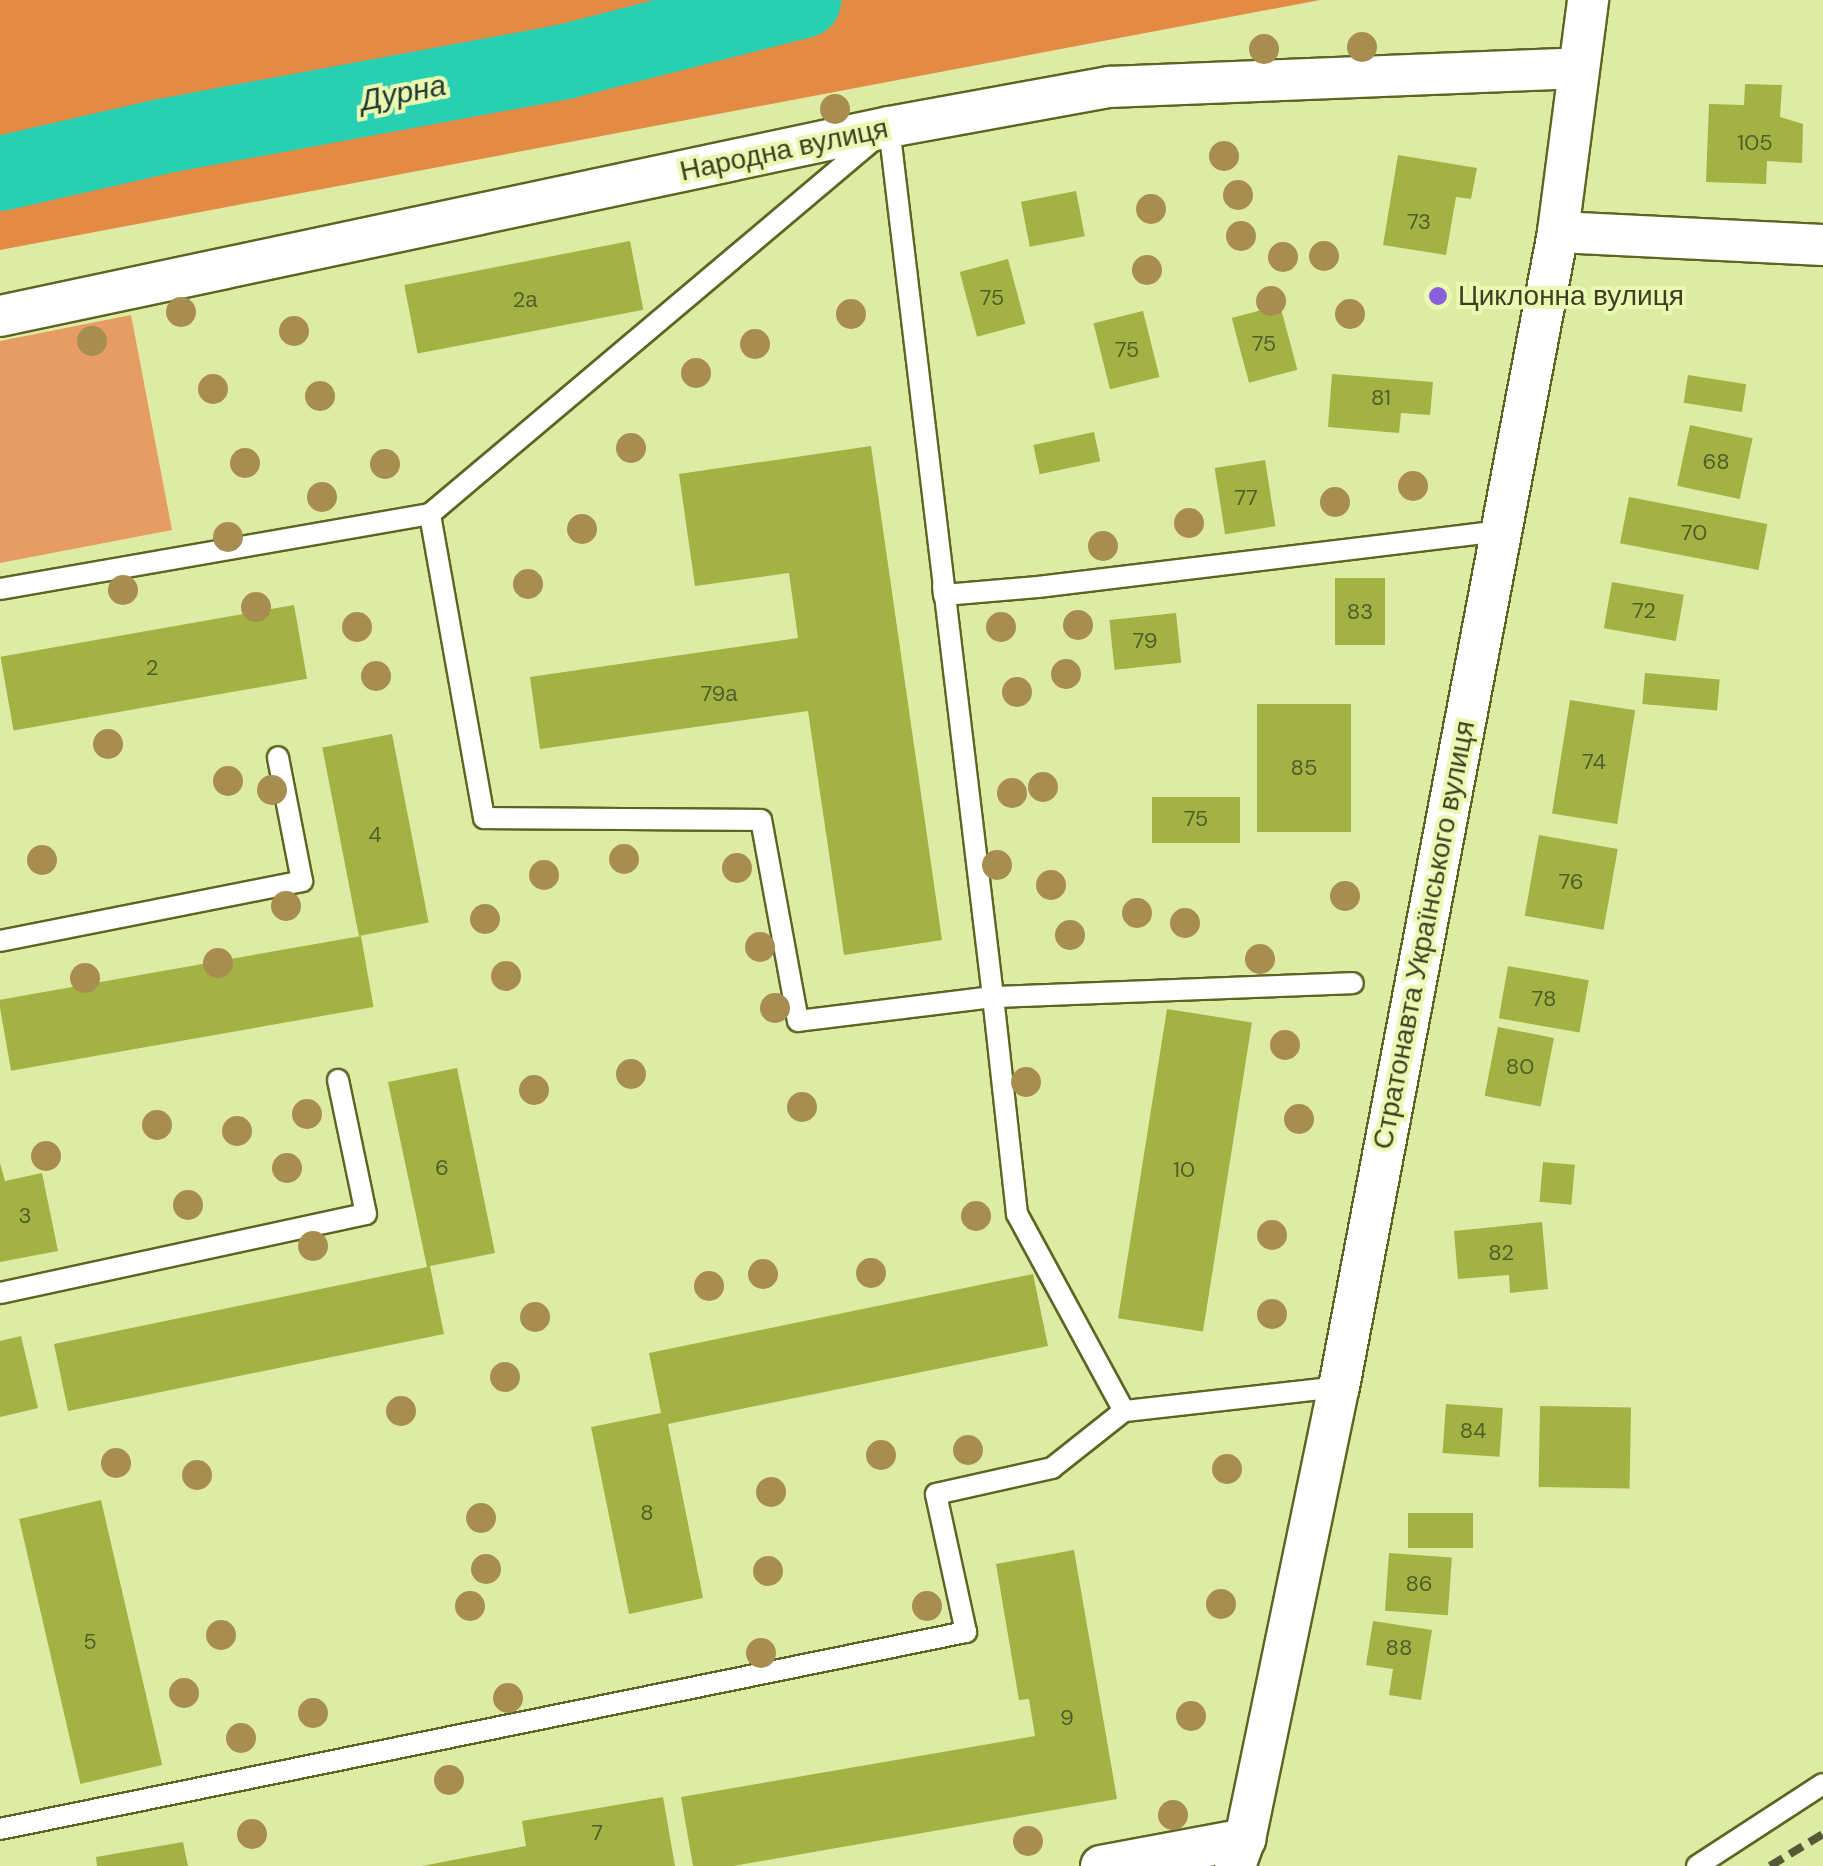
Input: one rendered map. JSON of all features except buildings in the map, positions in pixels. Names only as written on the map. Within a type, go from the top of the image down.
[{"type":"street","name":"Стратонавта Українського вулиця","points":[[1240,1852],[1339,1387],[1558,232],[1588,0]]},
{"type":"street","name":"Народна вулиця","points":[[0,316],[889,128],[1110,87],[1578,68]]},
{"type":"street","points":[[1558,232],[1823,246]]},
{"type":"street","points":[[1101,1866],[1240,1852]]},
{"type":"lane","points":[[0,589],[430,514],[889,128]]},
{"type":"lane","points":[[889,128],[931,450],[944,596],[1017,1214],[1124,1410]]},
{"type":"lane","points":[[430,514],[484,818],[761,820],[798,1022],[994,997],[1353,983]]},
{"type":"lane","points":[[944,596],[1499,530]]},
{"type":"lane","points":[[0,942],[302,881],[278,758]]},
{"type":"lane","points":[[0,1292],[366,1214],[338,1080]]},
{"type":"lane","points":[[0,1829],[966,1632],[936,1494],[1052,1468],[1124,1410],[1339,1387]]},
{"type":"lane","points":[[1697,1866],[1823,1784]]},
{"type":"shaded area","points":[[0,0],[1320,0],[0,250]]},
{"type":"shaded area","points":[[131,315],[172,530],[0,563],[0,341]]},
{"type":"waterway","name":"Дурна","points":[[0,173],[161,136],[565,61],[803,0]]},
{"type":"railway","points":[[1770,1866],[1823,1834]]},
{"type":"place","name":"Циклонна вулиця","points":[[1438,296]]}]
